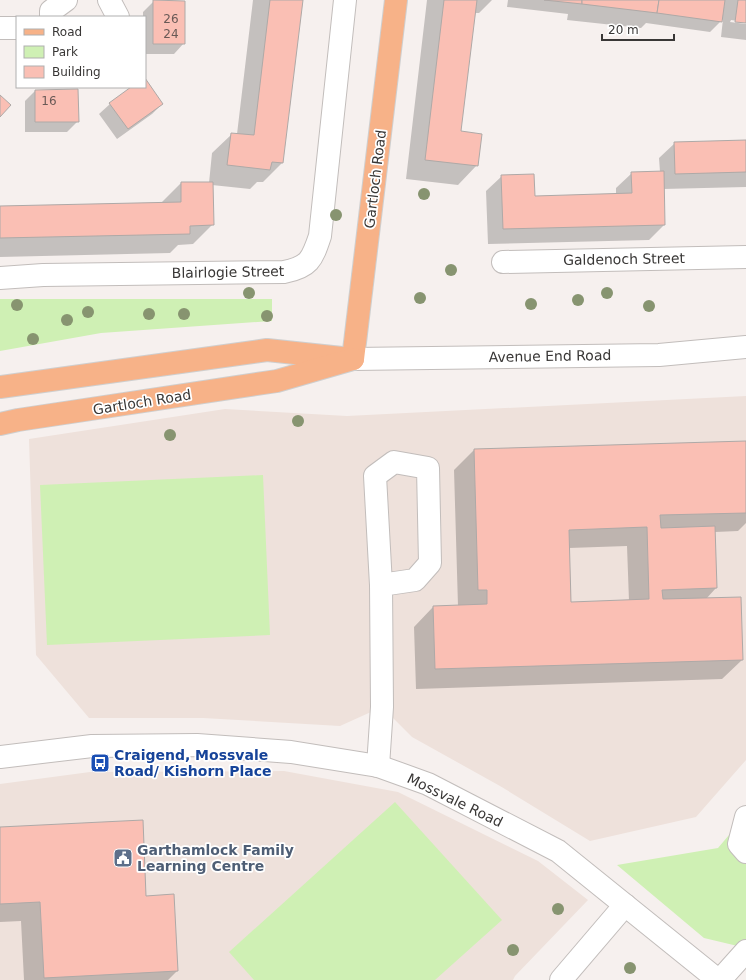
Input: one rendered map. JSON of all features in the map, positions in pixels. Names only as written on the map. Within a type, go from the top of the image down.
[{"type":"main road","name":"Gartloch Road","points":[[0,424],[277,381],[353,359],[396,0]]},
{"type":"main road","points":[[0,387],[267,350],[353,359]]},
{"type":"street","points":[[51,16],[51,11],[66,0]]},
{"type":"street","points":[[110,0],[118,16]]},
{"type":"street","name":"Blairlogie Street","points":[[0,278],[43,275],[284,272],[298,269],[308,263],[320,236],[345,0]]},
{"type":"street","points":[[0,28],[16,28]]},
{"type":"street","name":"Galdenoch Street","points":[[503,262],[746,257]]},
{"type":"street","name":"Avenue End Road","points":[[353,359],[659,355],[746,347]]},
{"type":"street","points":[[378,766],[382,707],[381,585],[375,476],[394,462],[428,468],[430,563],[415,580],[381,585]]},
{"type":"street","name":"Mossvale Road","points":[[0,757],[92,746],[197,745],[292,752],[378,766],[428,784],[558,851],[719,980]]},
{"type":"street","points":[[746,817],[739,844],[746,852]]},
{"type":"street","points":[[561,980],[625,905]]},
{"type":"street","points":[[719,980],[746,951]]},
{"type":"shaded area","points":[[746,396],[746,760],[696,817],[590,841],[500,786],[412,737],[382,707],[340,726],[203,718],[89,718],[36,655],[29,439],[225,409],[347,416]]},
{"type":"shaded area","points":[[284,771],[398,792],[538,861],[588,900],[515,976],[513,980],[0,980],[0,784],[90,772]]},
{"type":"green space","points":[[0,299],[272,299],[272,321],[101,333],[0,351]]},
{"type":"green space","points":[[263,475],[270,635],[47,645],[40,485]]},
{"type":"green space","points":[[395,802],[502,920],[435,980],[254,980],[229,952]]},
{"type":"green space","points":[[746,815],[746,948],[704,938],[617,865],[718,848]]},
{"type":"building","points":[[153,0],[185,1],[185,44],[153,44]]},
{"type":"building","points":[[270,0],[303,0],[283,163],[272,162],[270,170],[227,165],[231,133],[254,135]]},
{"type":"building","points":[[444,0],[477,0],[461,131],[482,134],[478,166],[425,160]]},
{"type":"building","points":[[544,0],[582,0],[582,4]]},
{"type":"building","points":[[582,0],[659,0],[657,13],[582,4]]},
{"type":"building","points":[[659,0],[725,0],[722,22],[657,13]]},
{"type":"building","points":[[738,0],[746,0],[746,23],[735,22]]},
{"type":"building","points":[[146,79],[163,104],[128,129],[109,103],[130,88],[146,88]]},
{"type":"building","points":[[78,89],[79,122],[35,122],[35,90]]},
{"type":"building","points":[[0,95],[11,105],[0,117]]},
{"type":"building","points":[[746,140],[746,172],[675,174],[674,142]]},
{"type":"building","points":[[664,171],[665,225],[503,229],[501,175],[534,174],[535,196],[632,193],[631,172]]},
{"type":"building","points":[[181,182],[213,182],[214,225],[190,226],[190,234],[0,238],[0,206],[181,202]]},
{"type":"building","points":[[746,441],[746,513],[660,515],[661,528],[715,526],[717,588],[662,590],[663,599],[741,597],[743,660],[435,669],[433,606],[487,604],[487,590],[478,590],[474,449]],"holes":[[[647,527],[649,599],[571,602],[569,530]]]},
{"type":"building","points":[[143,820],[146,896],[174,894],[178,971],[44,978],[40,902],[0,904],[0,827]]},
{"type":"place","name":"Craigend, Mossvale Road/ Kishorn Place","points":[[100,763]]},
{"type":"place","name":"Garthamlock Family Learning Centre","points":[[123,858]]}]
